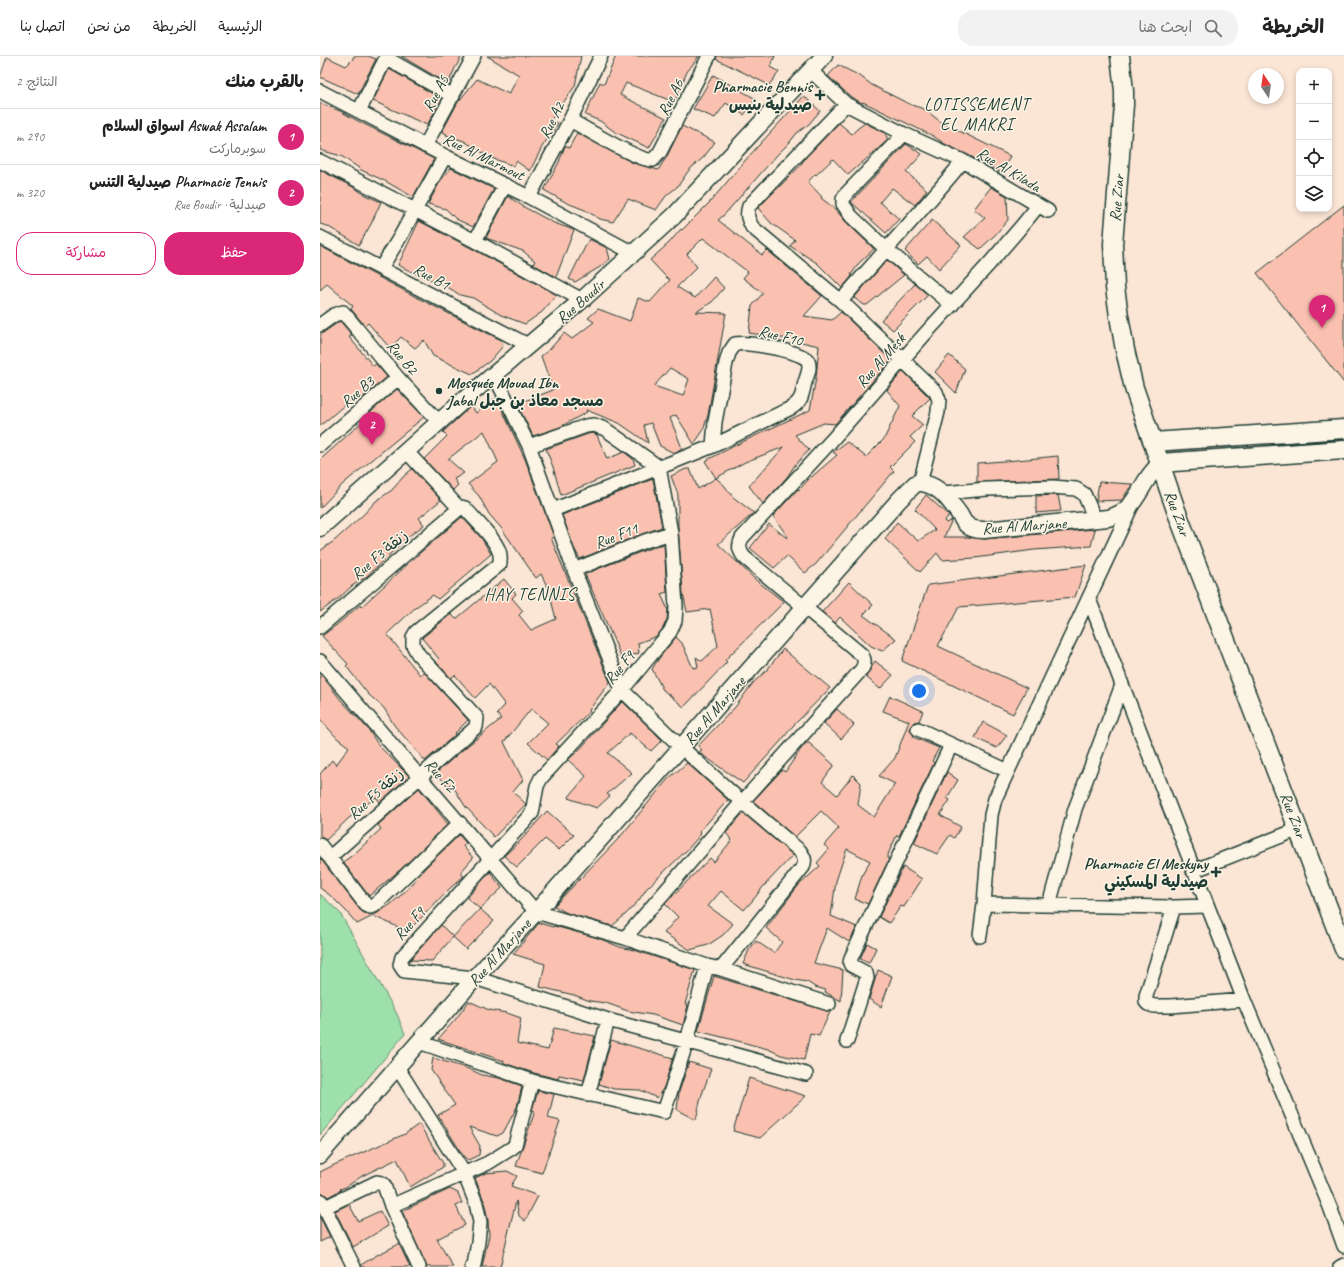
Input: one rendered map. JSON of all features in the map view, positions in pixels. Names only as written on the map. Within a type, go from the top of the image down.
[{"type":"main road","name":"Rue Ziar","points":[[1120,56],[1124,105],[1114,215],[1113,244],[1115,287],[1125,350],[1134,388],[1176,510],[1344,949]]},
{"type":"main road","points":[[1153,442],[1344,429]]},
{"type":"main road","points":[[1160,463],[1344,450]]},
{"type":"street","name":"Rue A5","points":[[425,146],[474,56]]},
{"type":"street","name":"Rue A2","points":[[529,197],[570,120],[601,56]]},
{"type":"street","name":"Rue A6","points":[[570,120],[644,159],[653,160],[660,152],[709,56]]},
{"type":"street","name":"Rue Boudir","points":[[320,528],[494,374],[582,300],[674,216],[824,56]]},
{"type":"street","points":[[359,110],[387,57],[453,96]]},
{"type":"street","name":"Rue Al Kilada","points":[[810,70],[846,104],[904,134],[962,161],[1043,209]]},
{"type":"street","name":"Rue Al Marmout","points":[[320,91],[359,110],[425,146],[529,197],[633,253]]},
{"type":"street","points":[[846,104],[749,206],[746,214],[752,228],[840,301],[934,388],[939,400],[938,412],[920,483]]},
{"type":"street","points":[[904,134],[846,194],[843,201],[845,208],[851,216],[886,249],[952,305]]},
{"type":"street","points":[[381,268],[445,156]]},
{"type":"street","points":[[320,161],[476,241],[582,300]]},
{"type":"street","points":[[840,301],[935,195],[962,161]]},
{"type":"street","points":[[476,241],[505,185]]},
{"type":"street","name":"Rue Al Mesk","points":[[804,607],[744,557],[740,551],[739,543],[1015,234],[1043,209]]},
{"type":"street","name":"Rue B1","points":[[320,237],[528,346]]},
{"type":"street","name":"Rue B2","points":[[320,325],[334,315],[343,312],[398,378],[439,422]]},
{"type":"street","name":"Rue F10","points":[[553,510],[713,446],[757,426],[791,408],[798,403],[803,391],[809,366],[808,360],[800,354],[769,347],[750,344],[735,344],[729,353],[726,363],[715,422],[713,446]]},
{"type":"street","points":[[494,374],[529,446],[574,570],[622,690],[681,747],[742,802],[800,851],[804,857],[805,862],[803,867],[721,969]]},
{"type":"street","name":"Rue B3","points":[[320,445],[398,378]]},
{"type":"street","points":[[529,446],[586,426],[594,425],[605,429],[659,467]]},
{"type":"street","points":[[407,452],[460,508]]},
{"type":"street","name":"Rue Al Marjane","points":[[320,1155],[475,978],[536,912],[914,484],[920,483],[931,485],[943,493],[965,524],[968,527],[977,530],[1095,520],[1114,517],[1134,503],[1148,478],[1160,463]]},
{"type":"street","name":"Rue F9","points":[[475,978],[404,971],[400,965],[402,957],[532,813],[537,786],[541,778],[622,690],[670,632],[675,621],[676,606],[671,533],[659,467]]},
{"type":"street","points":[[943,493],[987,489],[1053,487],[1076,489],[1084,494],[1095,520]]},
{"type":"street","points":[[980,936],[991,816],[995,799],[1134,503]]},
{"type":"street","name":"Rue F5 زنقة","points":[[330,857],[476,727],[477,718],[415,649],[413,637],[416,632],[500,564],[499,552],[496,545],[465,508],[460,508]]},
{"type":"street","name":"Rue F3 زنقة","points":[[320,627],[460,508]]},
{"type":"street","name":"Rue F11","points":[[574,570],[645,541],[671,533]]},
{"type":"street","points":[[1089,599],[1193,871],[1244,1000],[1330,1207],[1344,1246]]},
{"type":"street","points":[[625,938],[742,802],[862,669],[865,663],[862,654],[804,607]]},
{"type":"street","name":"Rue F2","points":[[320,661],[536,912]]},
{"type":"street","points":[[1049,905],[1074,810],[1122,685]]},
{"type":"street","points":[[918,729],[1008,771]]},
{"type":"street","points":[[847,1040],[867,978],[866,973],[850,963],[951,745]]},
{"type":"street","points":[[320,845],[366,904],[370,907],[374,906],[460,823]]},
{"type":"street","points":[[1193,871],[1299,829]]},
{"type":"street","points":[[984,904],[1174,907],[1207,906]]},
{"type":"street","points":[[1174,907],[1146,996],[1146,1002],[1154,1006],[1165,1006],[1244,1000]]},
{"type":"street","points":[[536,912],[625,938],[707,966],[721,969],[829,1004]]},
{"type":"street","points":[[419,1042],[532,1081],[664,1112],[687,1041],[707,966]]},
{"type":"street","points":[[475,978],[608,1020],[806,1074]]},
{"type":"street","points":[[588,1095],[608,1020]]},
{"type":"street","points":[[397,1067],[464,1174],[476,1203],[480,1222],[474,1265],[472,1267]]},
{"type":"street","points":[[391,1206],[488,1163],[512,1148],[515,1145],[532,1081]]},
{"type":"street","points":[[354,1267],[322,1204],[377,1182],[382,1183],[384,1186],[391,1206],[418,1267]]},
{"type":"street","points":[[1330,1207],[1344,1214]]},
{"type":"street","points":[[1340,1267],[1344,1266]]},
{"type":"green space","points":[[320,894],[340,913],[397,1014],[405,1034],[320,1135]]},
{"type":"building","points":[[354,56],[368,56],[376,59],[358,94],[320,77],[327,57],[346,66]]},
{"type":"building","points":[[401,56],[462,56],[448,84]]},
{"type":"building","points":[[487,56],[581,56],[575,86],[550,121],[558,123],[542,147],[530,171],[516,161],[514,166],[491,158],[464,141],[446,135],[447,134],[442,132],[458,102],[477,79],[509,94],[519,75]]},
{"type":"building","points":[[616,56],[699,56],[687,72],[674,102],[626,83],[620,95],[666,118],[649,148],[615,132],[600,121],[585,115],[600,82],[604,84]]},
{"type":"building","points":[[717,56],[775,56],[770,67],[779,72],[769,85],[716,59]]},
{"type":"building","points":[[838,65],[909,104],[924,109],[941,122],[1010,156],[1002,173],[945,144],[933,136],[851,97],[828,76]]},
{"type":"building","points":[[389,69],[442,99],[427,125],[373,101]]},
{"type":"building","points":[[713,75],[756,99],[744,115],[726,103],[715,118],[693,109]]},
{"type":"building","points":[[804,96],[820,111],[809,124],[797,133],[718,220],[762,255],[767,250],[822,296],[804,316],[832,320],[841,312],[891,360],[835,424],[824,423],[795,435],[809,450],[763,504],[749,486],[784,447],[745,462],[716,478],[705,461],[810,410],[816,378],[819,346],[788,339],[749,333],[752,306],[763,293],[743,278],[748,272],[703,238],[687,254],[697,267],[677,287],[695,298],[714,277],[724,288],[712,302],[696,312],[726,313],[708,415],[703,431],[694,444],[676,415],[670,418],[682,448],[674,453],[660,446],[651,423],[644,425],[648,443],[619,423],[586,410],[587,412],[560,427],[533,436],[517,404],[553,390],[541,356],[549,350],[564,333],[572,339],[594,322],[588,318],[598,309],[630,321],[638,298],[650,302],[670,280],[650,260],[710,202],[749,156]],"holes":[[[670,368],[689,379],[683,396],[654,386]]]},
{"type":"building","points":[[320,103],[340,111],[434,159],[413,197],[385,181],[359,169],[341,156],[320,150]]},
{"type":"building","points":[[839,123],[852,134],[865,123],[885,133],[888,140],[848,175],[833,159],[808,182],[822,197],[821,198],[835,209],[874,249],[859,263],[851,275],[852,276],[842,288],[817,263],[790,246],[795,240],[771,223],[758,208],[800,166],[806,157]]},
{"type":"building","points":[[682,126],[715,142],[704,157],[689,170],[678,186],[666,196],[656,210],[628,199],[613,222],[600,219],[544,190],[559,162],[565,146],[569,148],[577,133],[633,163],[658,170],[666,158]]},
{"type":"building","points":[[906,144],[922,154],[906,172],[927,190],[915,205],[892,188],[880,202],[899,219],[886,233],[851,202]]},
{"type":"building","points":[[451,168],[494,189],[473,227],[456,219],[446,209],[428,204],[441,180]]},
{"type":"building","points":[[320,170],[355,188],[365,195],[381,202],[359,245],[327,226],[320,224]]},
{"type":"building","points":[[991,187],[1007,196],[1008,220],[980,249],[964,237],[985,218],[974,209]]},
{"type":"building","points":[[508,196],[524,207],[554,223],[574,230],[556,277],[533,264],[535,261],[523,251],[486,238]]},
{"type":"building","points":[[1344,205],[1344,383],[1257,273]]},
{"type":"building","points":[[932,220],[961,245],[939,269],[927,256],[918,264],[905,251]]},
{"type":"building","points":[[419,221],[557,295],[542,312],[525,324],[501,315],[473,298],[460,295],[446,286],[398,265]]},
{"type":"building","points":[[589,239],[607,248],[610,259],[575,282],[569,279]]},
{"type":"building","points":[[320,246],[501,340],[503,346],[490,361],[472,374],[433,356],[424,340],[415,348],[401,337],[390,348],[368,323],[365,326],[351,309],[353,306],[327,284],[320,290]]},
{"type":"building","points":[[887,260],[904,275],[867,305],[864,305],[854,298]]},
{"type":"building","points":[[915,284],[928,295],[893,330],[881,320]]},
{"type":"building","points":[[340,321],[352,335],[349,337],[373,366],[376,364],[387,377],[360,400],[355,396],[320,426],[320,335]]},
{"type":"building","points":[[949,355],[965,369],[956,393],[935,372]]},
{"type":"building","points":[[903,371],[930,398],[912,416],[923,425],[910,437],[915,442],[890,467],[894,471],[816,564],[805,573],[787,556],[774,568],[750,548],[769,524],[787,538],[788,537],[773,516],[798,489],[799,490],[808,480],[837,455],[833,452],[847,442],[866,457],[884,439],[900,406],[887,390]]},
{"type":"building","points":[[397,389],[424,417],[343,484],[320,508],[320,460]]},
{"type":"building","points":[[497,399],[525,459],[554,537],[551,538],[610,682],[589,710],[590,711],[556,744],[559,746],[547,760],[528,743],[548,723],[531,709],[504,742],[523,780],[513,792],[526,804],[494,837],[465,806],[451,783],[448,786],[436,773],[501,719],[497,714],[505,705],[489,684],[475,698],[455,675],[451,678],[436,662],[439,659],[422,638],[451,614],[456,619],[504,579],[516,594],[512,598],[523,611],[519,615],[531,630],[556,619],[548,588],[541,574],[536,578],[502,529],[489,514],[479,496],[468,484],[498,462],[484,431],[448,459],[464,473],[454,479],[458,485],[453,490],[424,459],[447,436],[443,432],[471,406],[476,413],[491,400]]},
{"type":"building","points":[[593,433],[597,435],[607,459],[624,452],[633,459],[635,465],[561,495],[546,449]]},
{"type":"building","points":[[1058,456],[1059,479],[977,482],[977,463]]},
{"type":"building","points":[[412,469],[441,500],[419,518],[424,525],[409,536],[367,576],[320,612],[320,551],[334,541],[376,501],[392,490]]},
{"type":"building","points":[[686,469],[690,469],[698,489],[716,478],[724,485],[733,497],[754,513],[718,544],[757,581],[784,602],[725,660],[727,662],[684,707],[663,690],[652,669],[676,637],[682,643],[693,668],[698,667],[696,657],[702,661],[718,646],[710,609],[687,612],[683,593],[678,527],[678,495],[671,476]]},
{"type":"building","points":[[653,479],[662,527],[580,559],[574,548],[562,515]]},
{"type":"building","points":[[1099,482],[1132,484],[1122,500],[1096,501]]},
{"type":"building","points":[[926,495],[949,516],[944,521],[946,523],[952,520],[944,537],[985,539],[1095,529],[1091,546],[1034,550],[975,558],[942,560],[937,553],[920,572],[885,539],[897,522],[918,541],[935,530],[915,509]]},
{"type":"building","points":[[1058,495],[1061,511],[1036,513],[1036,496]]},
{"type":"building","points":[[462,517],[482,539],[491,554],[438,599],[433,595],[416,607],[387,634],[420,675],[424,672],[468,720],[454,734],[455,735],[425,761],[394,725],[384,708],[368,694],[346,666],[348,664],[322,636],[360,605],[361,607]]},
{"type":"building","points":[[664,544],[667,592],[661,594],[668,610],[667,619],[657,636],[638,643],[639,653],[622,659],[585,574]]},
{"type":"building","points":[[1086,565],[1075,597],[959,607],[938,646],[1027,688],[1013,714],[902,661],[928,585]]},
{"type":"building","points":[[849,582],[873,605],[863,615],[896,639],[882,651],[871,646],[840,617],[835,623],[822,612]]},
{"type":"building","points":[[783,649],[830,688],[792,727],[743,783],[701,754],[699,752],[702,750],[698,746],[736,706],[753,683],[767,670]]},
{"type":"building","points":[[875,661],[893,675],[880,689],[866,677]]},
{"type":"building","points":[[320,673],[340,699],[368,729],[379,746],[409,776],[380,802],[376,797],[349,818],[326,840],[320,837],[320,774],[332,760],[336,765],[349,747],[337,738],[320,719]]},
{"type":"building","points":[[890,696],[923,711],[919,721],[914,722],[911,726],[910,730],[914,735],[913,737],[939,748],[932,761],[934,763],[899,836],[897,835],[889,852],[887,858],[889,859],[868,904],[855,899],[862,875],[870,861],[847,849],[836,881],[831,916],[857,927],[849,942],[827,928],[814,963],[843,970],[841,1001],[825,992],[826,990],[815,987],[807,982],[795,980],[743,964],[749,950],[756,941],[774,953],[782,942],[766,928],[798,886],[820,866],[817,863],[829,849],[824,845],[839,828],[821,811],[795,837],[753,801],[782,770],[785,772],[801,749],[806,743],[809,743],[834,765],[822,782],[837,795],[853,775],[861,783],[858,805],[874,817],[895,784],[879,776],[895,758],[909,721],[883,711]]},
{"type":"building","points":[[623,702],[662,740],[651,751],[630,733],[608,753],[632,773],[607,794],[610,796],[597,808],[568,798],[586,776],[568,760]]},
{"type":"building","points":[[837,709],[854,725],[841,739],[824,723]]},
{"type":"building","points":[[983,722],[1007,735],[997,748],[975,738]]},
{"type":"building","points":[[687,763],[728,800],[699,832],[701,834],[687,850],[647,888],[639,900],[612,926],[567,913],[554,906],[620,837],[668,779]]},
{"type":"building","points":[[947,772],[958,780],[947,798],[950,800],[940,815],[961,827],[954,838],[950,835],[937,854],[914,843]]},
{"type":"building","points":[[419,788],[448,824],[401,869],[369,896],[343,862],[381,829],[378,825]]},
{"type":"building","points":[[547,811],[574,835],[559,850],[545,839],[517,867],[504,856],[521,840]]},
{"type":"building","points":[[743,813],[793,855],[744,910],[721,891],[708,906],[733,924],[723,935],[708,945],[690,950],[664,933],[678,917],[665,904],[710,858],[714,862],[732,840],[726,833]]},
{"type":"building","points":[[459,835],[466,843],[463,846],[473,858],[460,873],[464,876],[416,923],[407,931],[373,916],[391,904],[410,887],[425,868]]},
{"type":"building","points":[[320,858],[360,910],[373,916],[357,924],[331,896],[320,888]]},
{"type":"building","points":[[903,867],[922,879],[904,907],[901,906],[889,923],[879,917]]},
{"type":"building","points":[[490,872],[502,888],[480,909],[467,898]]},
{"type":"building","points":[[480,909],[494,921],[466,949],[453,937]]},
{"type":"building","points":[[539,923],[598,938],[620,947],[634,950],[695,970],[685,1004],[688,1005],[683,1025],[653,1015],[628,1011],[606,1003],[590,1001],[574,995],[540,987],[545,964],[513,954]]},
{"type":"building","points":[[441,925],[453,937],[432,961],[410,960]]},
{"type":"building","points":[[867,943],[876,948],[869,963],[860,959]]},
{"type":"building","points":[[878,970],[892,976],[881,1007],[869,999]]},
{"type":"building","points":[[714,976],[830,1012],[819,1036],[810,1034],[804,1060],[781,1055],[768,1049],[698,1031]]},
{"type":"building","points":[[469,1001],[489,1010],[507,1013],[521,1018],[517,1043],[548,1050],[554,1028],[595,1036],[584,1080],[559,1075],[558,1079],[534,1073],[504,1063],[504,1061],[438,1039]]},
{"type":"building","points":[[611,1040],[673,1058],[664,1087],[657,1098],[640,1090],[614,1089],[599,1084]]},
{"type":"building","points":[[433,1058],[469,1069],[482,1075],[499,1078],[522,1086],[517,1107],[503,1133],[497,1136],[469,1127],[480,1146],[479,1155],[468,1160],[464,1157],[438,1115],[455,1105],[431,1070]]},
{"type":"building","points":[[689,1062],[711,1069],[701,1097],[696,1120],[677,1110],[679,1092]]},
{"type":"building","points":[[749,1078],[806,1096],[760,1138],[733,1131]]},
{"type":"building","points":[[538,1091],[554,1094],[548,1118],[560,1121],[542,1173],[516,1166],[535,1111],[532,1110]]},
{"type":"building","points":[[419,1124],[443,1163],[443,1167],[410,1187],[397,1159],[362,1176],[328,1197],[325,1194],[320,1193],[320,1172],[405,1134]]},
{"type":"building","points":[[507,1171],[517,1176],[511,1186],[538,1196],[525,1221],[519,1216],[516,1201],[500,1267],[482,1267],[489,1235],[488,1220],[484,1201],[475,1178],[486,1173]]},
{"type":"building","points":[[450,1189],[458,1193],[462,1203],[456,1206],[465,1225],[437,1239],[453,1267],[427,1267],[402,1211]]},
{"type":"building","points":[[349,1204],[358,1221],[380,1211],[388,1226],[353,1247],[335,1211]]},
{"type":"building","points":[[320,1217],[330,1237],[320,1242]]},
{"type":"building","points":[[399,1244],[410,1267],[362,1267],[361,1265],[375,1256]]},
{"type":"place","name":"Pharmacie Bennis صيدلية بنيس","points":[[820,95]]},
{"type":"place","name":"Aswak Assalam اسواق السلام","points":[[1322,328]]},
{"type":"place","name":"Mosquée Mouad Ibn Jabal مسجد معاذ بن جبل","points":[[439,391]]},
{"type":"place","name":"Pharmacie Tennis صيدلية التنس","points":[[372,445]]},
{"type":"place","name":"Pharmacie El Meskyny صيدلية المسكيني","points":[[1216,872]]},
{"type":"district","name":"LOTISSEMENT EL MAKRI","points":[[977,114]]},
{"type":"district","name":"HAY TENNIS","points":[[530,594]]}]
